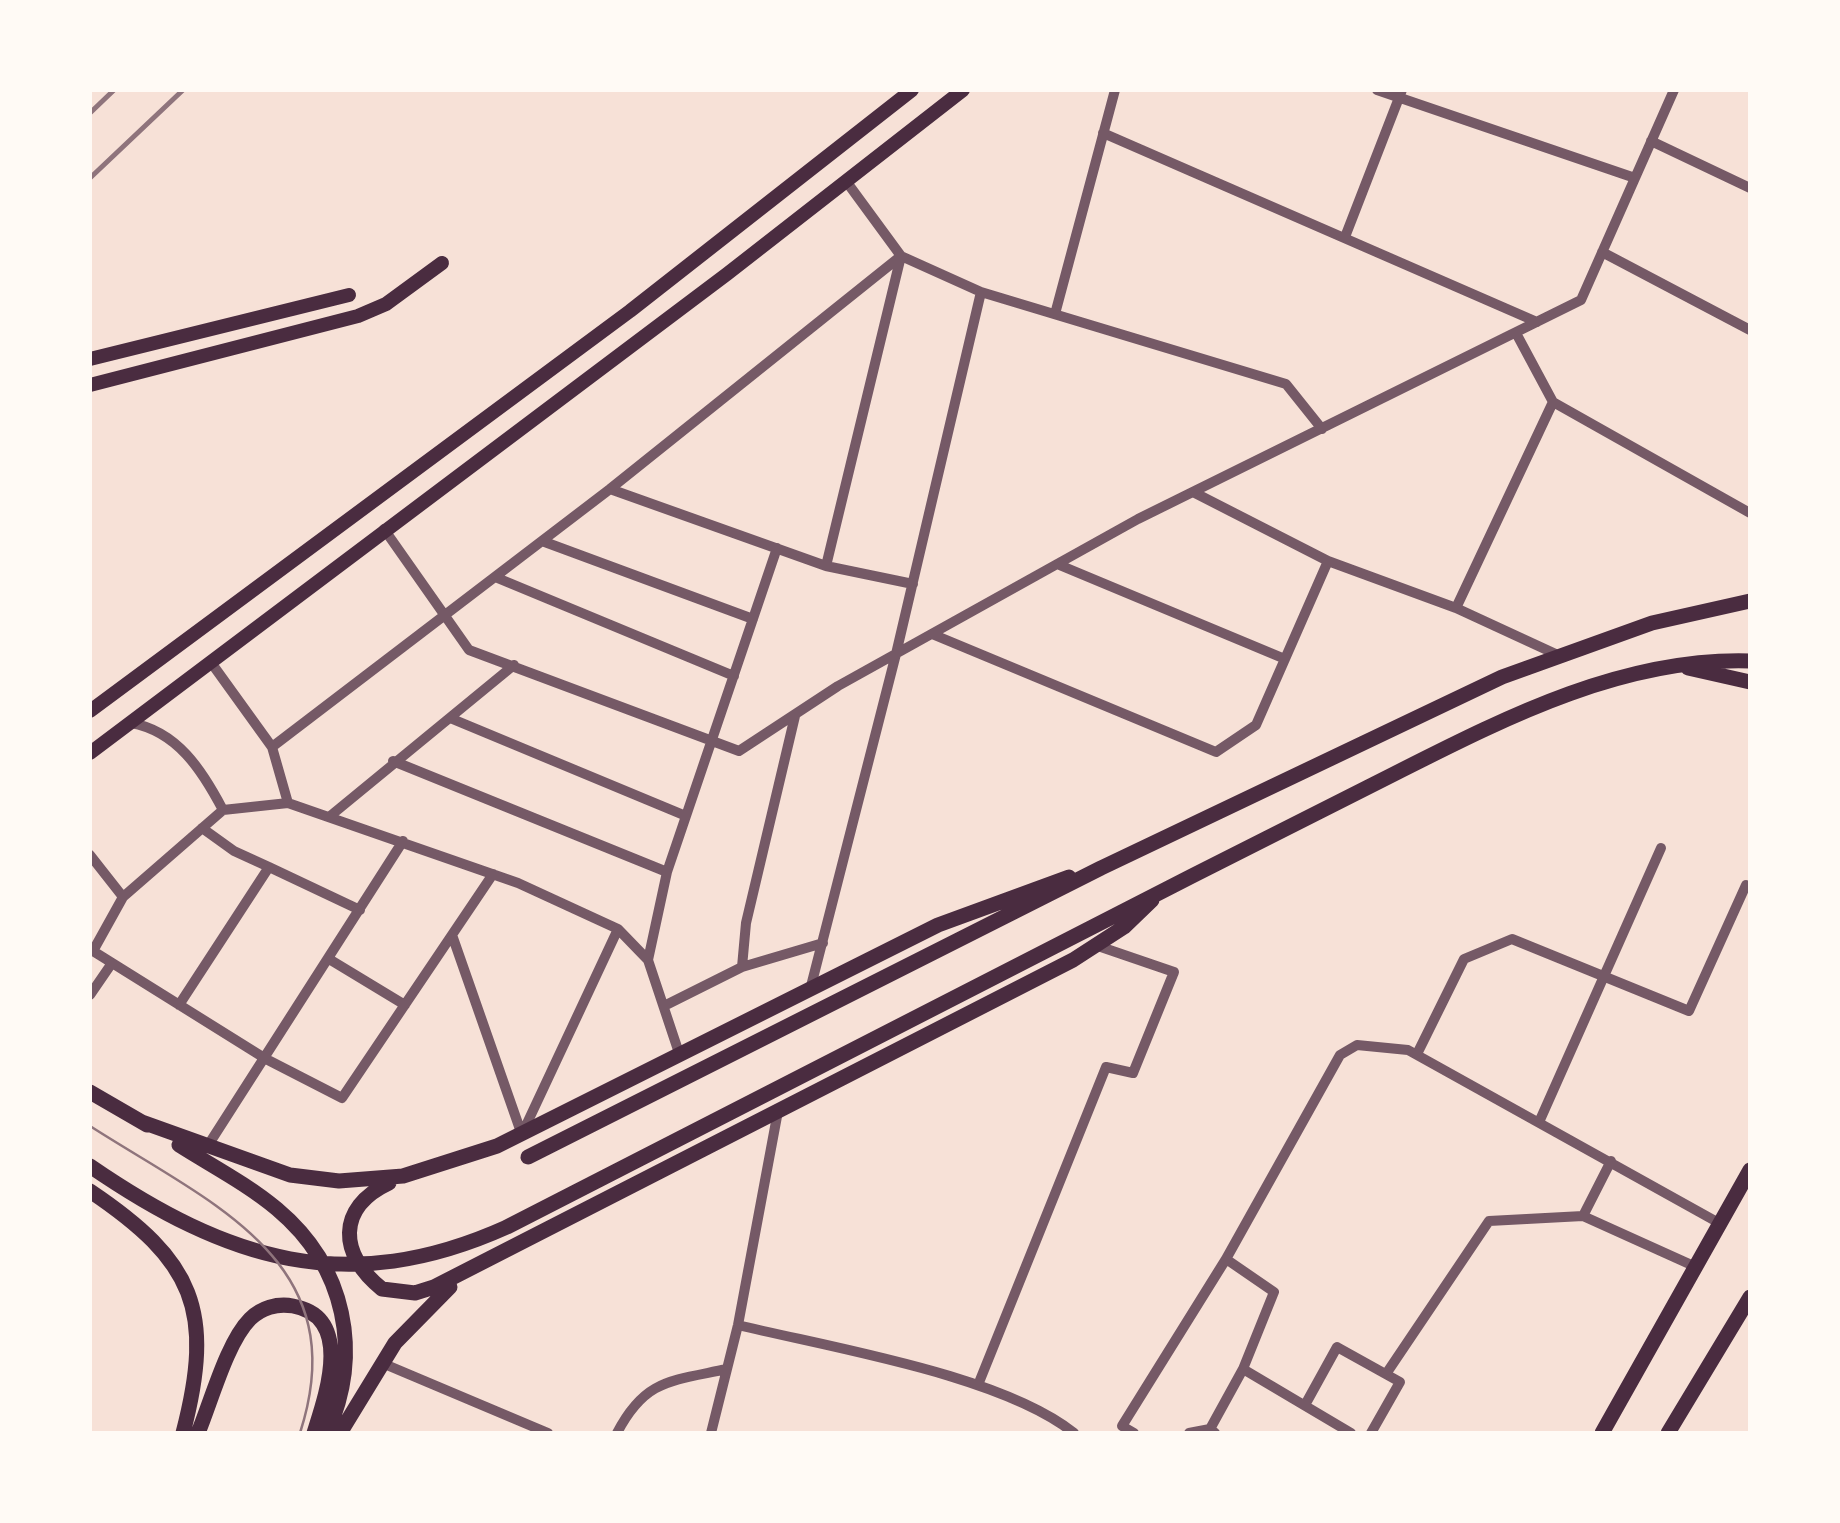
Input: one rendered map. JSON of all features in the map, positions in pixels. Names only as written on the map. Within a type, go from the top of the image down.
[{"type":"main road","points":[[90,708],[630,312],[912,90]]},
{"type":"main road","points":[[90,753],[963,90]]},
{"type":"main road","points":[[90,385],[358,316],[386,304],[442,263]]},
{"type":"main road","points":[[90,359],[349,295]]},
{"type":"main road","points":[[528,1157],[1101,868],[1502,676],[1652,623],[1750,600]]},
{"type":"main road","points":[[90,1166],[166,1216],[214,1239],[278,1258],[333,1264],[404,1259],[490,1235],[1002,970],[1500,720],[1595,686],[1674,666],[1712,660],[1750,661]]},
{"type":"main road","points":[[1674,666],[1750,682]]},
{"type":"main road","points":[[1101,868],[968,912],[522,1135],[403,1176],[369,1193],[353,1216],[350,1246],[366,1275],[382,1289],[415,1293],[1098,946],[1158,893]]},
{"type":"main road","points":[[90,1092],[263,1198],[294,1224],[318,1256],[342,1309],[348,1342],[346,1381],[327,1433]]},
{"type":"main road","points":[[142,1122],[267,1170],[314,1179],[364,1181],[403,1176]]},
{"type":"main road","points":[[1602,1433],[1750,1170]]},
{"type":"main road","points":[[90,1191],[147,1232],[187,1288],[199,1336],[183,1433]]},
{"type":"main road","points":[[340,1433],[382,1363],[419,1314],[476,1265]]},
{"type":"main road","points":[[1668,1433],[1750,1296]]},
{"type":"main road","points":[[198,1433],[245,1324],[263,1309],[285,1305],[306,1310],[316,1318],[331,1344],[330,1380],[314,1433]]},
{"type":"street","points":[[1055,314],[1115,90]]},
{"type":"street","points":[[1378,90],[1401,94],[1635,178]]},
{"type":"street","points":[[384,529],[470,650],[739,751],[896,654],[1057,564],[1193,492],[1581,300],[1674,90]]},
{"type":"street","points":[[1345,237],[1401,94]]},
{"type":"street","points":[[1103,134],[1537,322]]},
{"type":"street","points":[[1651,141],[1750,188]]},
{"type":"street","points":[[846,182],[901,256],[981,292],[1286,384],[1322,428]]},
{"type":"street","points":[[1602,252],[1750,330]]},
{"type":"street","points":[[272,747],[610,488],[901,256]]},
{"type":"street","points":[[826,566],[901,256]]},
{"type":"street","points":[[810,991],[896,654],[981,292]]},
{"type":"street","points":[[1516,333],[1552,402],[1750,514]]},
{"type":"street","points":[[1456,608],[1552,402]]},
{"type":"street","points":[[610,488],[826,566],[913,584]]},
{"type":"street","points":[[1193,492],[1328,561],[1456,608],[1560,656]]},
{"type":"street","points":[[542,541],[754,619]]},
{"type":"street","points":[[648,960],[667,872],[777,548]]},
{"type":"street","points":[[932,634],[1216,752],[1256,724],[1328,561]]},
{"type":"street","points":[[1057,564],[1285,659]]},
{"type":"street","points":[[495,577],[734,676]]},
{"type":"street","points":[[210,661],[272,747],[288,804]]},
{"type":"street","points":[[329,817],[514,666]]},
{"type":"street","points":[[742,967],[746,924],[795,716]]},
{"type":"street","points":[[450,718],[686,816]]},
{"type":"street","points":[[131,723],[159,728],[182,749],[223,810]]},
{"type":"street","points":[[393,761],[667,872]]},
{"type":"street","points":[[493,874],[342,1098],[266,1059],[93,950],[124,897],[223,810],[288,804],[493,874],[618,929],[648,960],[680,1056]]},
{"type":"street","points":[[202,828],[234,851],[360,910]]},
{"type":"street","points":[[206,1148],[402,842]]},
{"type":"street","points":[[1540,1120],[1661,848]]},
{"type":"street","points":[[90,854],[124,897]]},
{"type":"street","points":[[180,1005],[268,867]]},
{"type":"street","points":[[1416,1054],[1464,959],[1512,939],[1603,980],[1689,1010],[1746,885],[1750,887]]},
{"type":"street","points":[[522,1135],[618,929]]},
{"type":"street","points":[[452,935],[522,1135]]},
{"type":"street","points":[[664,1006],[742,967],[823,943]]},
{"type":"street","points":[[978,1385],[1106,1067],[1133,1073],[1174,972],[1098,946]]},
{"type":"street","points":[[329,959],[405,1005]]},
{"type":"street","points":[[90,995],[112,962]]},
{"type":"street","points":[[1134,1433],[1122,1426],[1226,1259],[1340,1055],[1357,1045],[1382,1045],[1416,1054],[1719,1223]]},
{"type":"street","points":[[711,1433],[738,1325],[778,1109]]},
{"type":"street","points":[[1583,1216],[1611,1161]]},
{"type":"street","points":[[1386,1374],[1488,1221],[1583,1216],[1696,1267]]},
{"type":"street","points":[[1189,1433],[1213,1431],[1274,1292],[1226,1259]]},
{"type":"street","points":[[738,1325],[978,1385],[1038,1409],[1074,1433]]},
{"type":"street","points":[[1305,1405],[1337,1347],[1400,1382],[1371,1433]]},
{"type":"street","points":[[382,1363],[548,1433]]},
{"type":"street","points":[[617,1433],[634,1400],[671,1381],[727,1369]]},
{"type":"street","points":[[1243,1369],[1351,1433]]},
{"type":"tram line","points":[[90,1126],[224,1212],[261,1244],[290,1280],[308,1323],[312,1373],[300,1433]]},
{"type":"railway","points":[[90,113],[114,90]]},
{"type":"railway","points":[[90,178],[183,90]]}]
